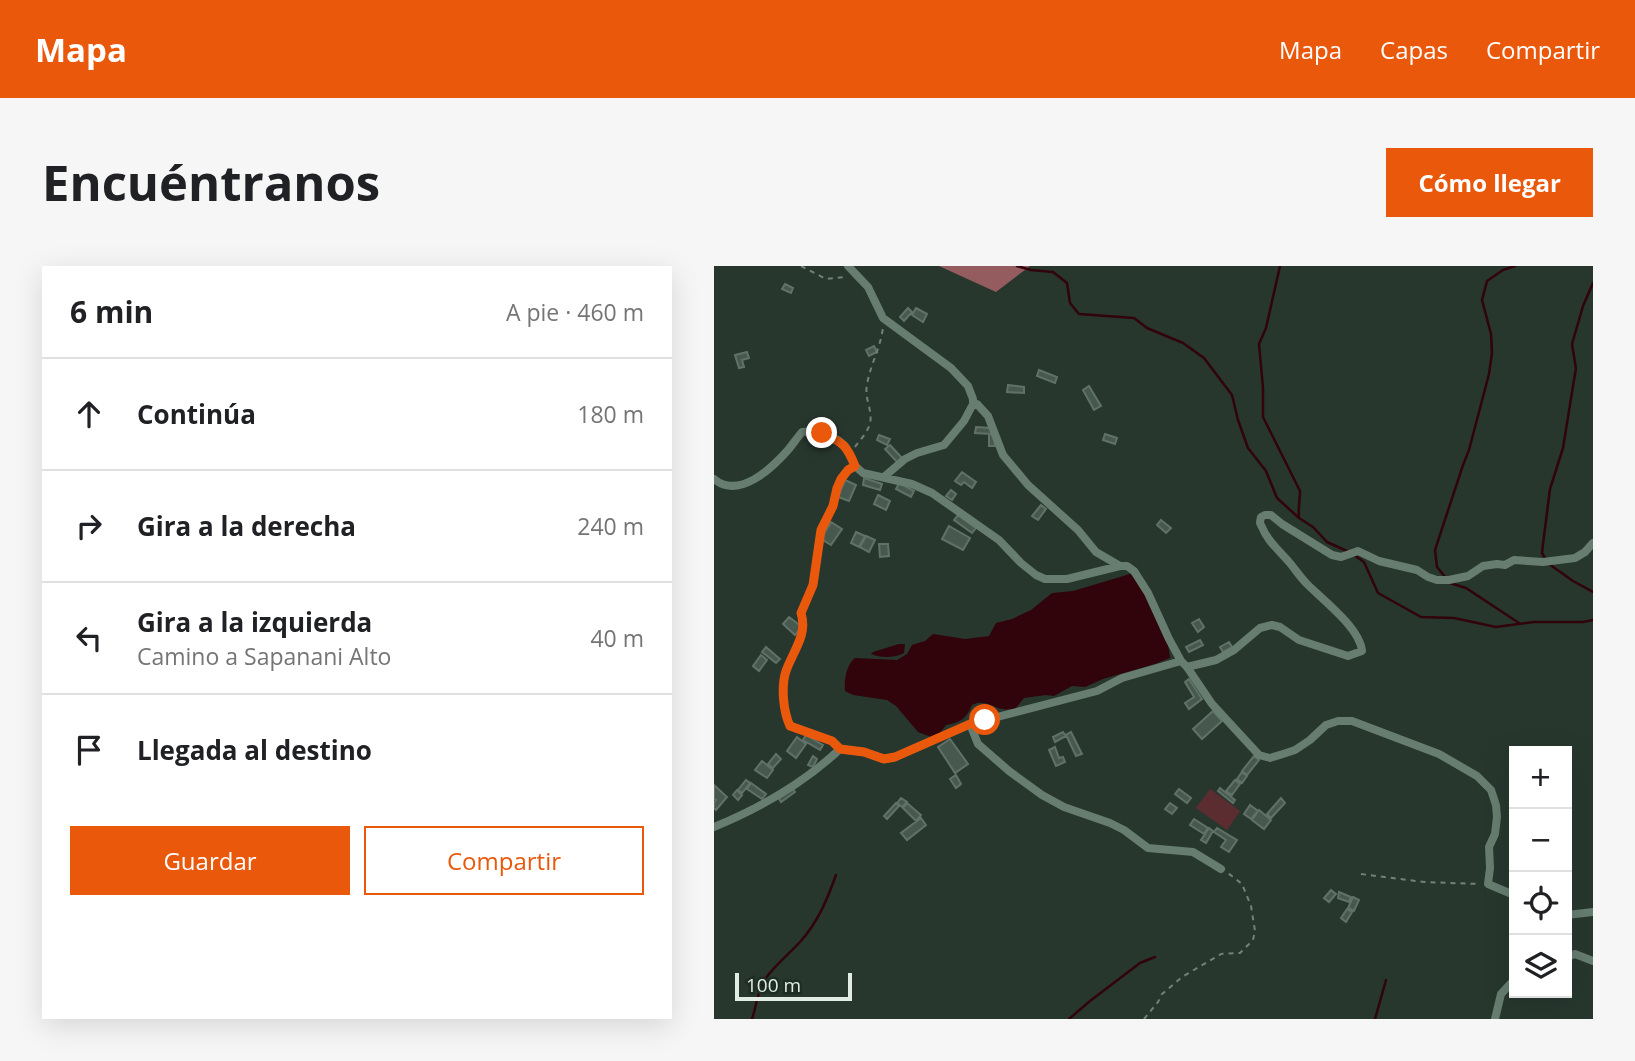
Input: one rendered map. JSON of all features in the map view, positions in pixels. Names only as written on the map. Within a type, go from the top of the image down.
[{"type":"street","points":[[848,266],[868,287],[883,318],[951,368],[968,386],[973,404],[964,421],[944,445],[905,459],[885,476]]},
{"type":"street","points":[[973,404],[978,404],[988,416],[1003,455],[1028,485],[1078,530],[1096,552],[1120,566]]},
{"type":"street","points":[[714,479],[730,486],[744,485],[760,476],[788,450],[802,432],[814,431],[838,440],[850,453],[855,466],[863,473],[912,484],[932,494],[999,540],[1036,575],[1045,579],[1067,579],[1127,566],[1140,579],[1184,664],[1212,704],[1259,755],[1270,758],[1295,750],[1326,725],[1338,720],[1352,720],[1439,754],[1478,776],[1491,790],[1496,805],[1495,834],[1489,847],[1489,884],[1509,893]]},
{"type":"street","points":[[714,827],[788,789],[824,765],[840,749],[864,752],[884,759],[895,757],[970,724],[1097,691],[1122,678],[1216,660],[1234,650],[1260,628],[1272,625],[1280,627],[1299,640],[1348,656],[1362,651],[1361,642],[1352,627],[1307,584],[1265,535],[1260,524],[1261,517],[1265,515],[1270,515],[1332,555],[1341,557],[1358,551],[1379,561],[1417,570],[1437,580],[1468,576],[1483,566],[1505,565],[1514,560],[1543,562],[1575,558],[1593,543]]},
{"type":"street","points":[[970,724],[978,744],[1042,795],[1064,807],[1117,826],[1149,848],[1193,852],[1221,869]]},
{"type":"street","points":[[1572,914],[1593,912]]},
{"type":"street","points":[[1572,955],[1593,961]]},
{"type":"street","points":[[1495,1019],[1501,994],[1509,985]]},
{"type":"path","points":[[801,266],[826,279],[857,274]]},
{"type":"path","points":[[850,453],[870,424],[866,386],[882,339],[883,318]]},
{"type":"path","points":[[840,749],[832,741],[790,726],[784,692],[785,673],[804,632],[801,613],[813,585],[821,530],[833,506],[841,479],[855,466]]},
{"type":"path","points":[[1144,1019],[1172,984],[1221,954],[1240,953],[1253,940],[1255,931],[1251,906],[1242,884],[1221,869]]},
{"type":"path","points":[[1361,874],[1424,882],[1489,884]]},
{"type":"shaded area","points":[[939,266],[1030,266],[996,292]]},
{"type":"shaded area","points":[[1130,574],[1136,578],[1157,618],[1170,658],[1085,687],[1072,686],[1054,696],[1024,698],[1015,709],[976,703],[962,719],[946,725],[940,733],[931,737],[918,732],[896,706],[887,700],[853,695],[845,691],[846,673],[855,658],[897,660],[907,654],[912,645],[925,641],[933,634],[965,639],[989,636],[996,623],[1031,610],[1052,593],[1073,591]]},
{"type":"shaded area","points":[[905,644],[904,653],[900,655],[888,657],[871,654],[873,652]]},
{"type":"shaded area","points":[[1210,789],[1240,811],[1227,830],[1196,808]]},
{"type":"building","points":[[785,284],[793,288],[791,293],[782,289]]},
{"type":"building","points":[[908,308],[912,312],[904,321],[900,317]]},
{"type":"building","points":[[916,308],[927,314],[923,322],[912,315]]},
{"type":"building","points":[[874,346],[877,352],[869,356],[866,350]]},
{"type":"building","points":[[747,352],[749,358],[742,360],[744,367],[739,368],[735,355]]},
{"type":"building","points":[[1039,370],[1057,377],[1055,383],[1037,376]]},
{"type":"building","points":[[1008,385],[1024,387],[1024,393],[1007,392]]},
{"type":"building","points":[[1089,386],[1101,406],[1094,410],[1083,390]]},
{"type":"building","points":[[976,427],[991,428],[991,434],[975,433]]},
{"type":"building","points":[[989,434],[994,434],[995,446],[989,446]]},
{"type":"building","points":[[1105,434],[1117,438],[1115,444],[1103,440]]},
{"type":"building","points":[[879,435],[890,439],[887,445],[877,440]]},
{"type":"building","points":[[890,445],[902,458],[897,462],[885,449]]},
{"type":"building","points":[[962,472],[976,482],[972,488],[964,482],[961,485],[955,481]]},
{"type":"building","points":[[864,478],[882,484],[880,490],[863,485]]},
{"type":"building","points":[[845,480],[856,485],[849,501],[838,497]]},
{"type":"building","points":[[899,483],[914,491],[911,497],[896,489]]},
{"type":"building","points":[[951,490],[956,494],[952,500],[946,496]]},
{"type":"building","points":[[878,495],[890,501],[886,510],[874,504]]},
{"type":"building","points":[[1041,505],[1046,509],[1038,520],[1032,516]]},
{"type":"building","points":[[958,515],[976,528],[972,533],[954,520]]},
{"type":"building","points":[[1161,520],[1171,528],[1166,533],[1157,525]]},
{"type":"building","points":[[831,522],[842,529],[831,545],[821,539]]},
{"type":"building","points":[[949,526],[970,538],[963,550],[942,539]]},
{"type":"building","points":[[856,532],[865,536],[859,547],[851,543]]},
{"type":"building","points":[[866,536],[875,540],[869,552],[860,547]]},
{"type":"building","points":[[879,544],[888,544],[889,556],[880,557]]},
{"type":"building","points":[[789,617],[802,627],[795,635],[783,624]]},
{"type":"building","points":[[1199,619],[1204,627],[1198,632],[1192,623]]},
{"type":"building","points":[[1200,640],[1203,645],[1189,652],[1186,647]]},
{"type":"building","points":[[1229,642],[1232,647],[1223,652],[1220,647]]},
{"type":"building","points":[[766,647],[780,659],[776,663],[762,652]]},
{"type":"building","points":[[761,655],[767,660],[759,671],[753,666]]},
{"type":"building","points":[[1189,679],[1202,699],[1189,709],[1185,703],[1194,697],[1185,682]]},
{"type":"building","points":[[1213,711],[1222,721],[1202,739],[1193,729]]},
{"type":"building","points":[[1063,732],[1066,736],[1055,742],[1053,737]]},
{"type":"building","points":[[1071,732],[1082,754],[1076,756],[1066,735]]},
{"type":"building","points":[[806,735],[823,745],[820,750],[803,740]]},
{"type":"building","points":[[797,737],[806,744],[796,758],[787,751]]},
{"type":"building","points":[[950,739],[968,764],[955,773],[938,747]]},
{"type":"building","points":[[1055,747],[1059,758],[1063,757],[1065,762],[1056,766],[1049,750]]},
{"type":"building","points":[[776,754],[781,759],[773,768],[768,764]]},
{"type":"building","points":[[813,756],[817,759],[813,767],[808,765]]},
{"type":"building","points":[[1254,756],[1259,760],[1247,775],[1242,771]]},
{"type":"building","points":[[762,761],[773,770],[767,778],[755,770]]},
{"type":"building","points":[[1242,772],[1247,776],[1242,783],[1237,779]]},
{"type":"building","points":[[956,775],[961,784],[956,788],[950,779]]},
{"type":"building","points":[[746,780],[750,783],[742,793],[738,790]]},
{"type":"building","points":[[1235,780],[1240,784],[1232,795],[1226,791]]},
{"type":"building","points":[[751,783],[766,794],[762,799],[747,789]]},
{"type":"building","points":[[714,785],[727,797],[716,810],[714,808]]},
{"type":"building","points":[[792,787],[795,792],[781,802],[778,797]]},
{"type":"building","points":[[1220,788],[1235,800],[1233,803],[1218,791]]},
{"type":"building","points":[[1179,789],[1191,798],[1187,803],[1175,794]]},
{"type":"building","points":[[737,790],[742,795],[738,800],[733,795]]},
{"type":"building","points":[[901,798],[907,802],[902,807],[897,803]]},
{"type":"building","points":[[1281,798],[1285,803],[1271,818],[1267,814]]},
{"type":"building","points":[[896,803],[899,806],[887,819],[884,816]]},
{"type":"building","points":[[907,803],[921,815],[916,821],[903,808]]},
{"type":"building","points":[[1170,803],[1177,808],[1172,814],[1165,809]]},
{"type":"building","points":[[1250,805],[1258,811],[1251,819],[1244,814]]},
{"type":"building","points":[[1259,810],[1271,820],[1264,829],[1252,820]]},
{"type":"building","points":[[921,818],[926,825],[907,840],[901,833]]},
{"type":"building","points":[[1194,819],[1208,828],[1204,834],[1190,825]]},
{"type":"building","points":[[1209,828],[1213,831],[1206,843],[1201,840]]},
{"type":"building","points":[[1217,828],[1237,840],[1229,852],[1221,847],[1226,840],[1214,832]]},
{"type":"building","points":[[1331,890],[1336,894],[1329,902],[1324,898]]},
{"type":"building","points":[[1339,892],[1351,897],[1349,902],[1338,898]]},
{"type":"building","points":[[1353,897],[1359,900],[1354,911],[1348,908]]},
{"type":"building","points":[[1347,909],[1352,912],[1346,922],[1341,918]]},
{"type":"waterway","points":[[1017,266],[1053,272],[1067,283],[1070,303],[1079,314],[1134,318],[1147,328],[1183,343],[1204,358],[1232,395],[1248,448],[1266,471],[1277,498],[1327,542],[1349,552]]},
{"type":"waterway","points":[[1280,266],[1266,328],[1259,344],[1263,417],[1300,491],[1299,516]]},
{"type":"waterway","points":[[1446,578],[1437,567],[1435,550],[1469,450],[1492,353],[1491,334],[1482,300],[1487,281],[1503,270],[1515,266]]},
{"type":"waterway","points":[[1545,558],[1542,553],[1550,489],[1563,448],[1576,369],[1572,344],[1593,283]]},
{"type":"waterway","points":[[1354,555],[1364,562],[1378,593],[1421,617],[1454,618],[1496,627],[1534,622],[1593,620]]},
{"type":"waterway","points":[[1549,564],[1593,592]]},
{"type":"waterway","points":[[1450,583],[1466,588],[1519,623]]},
{"type":"waterway","points":[[752,1019],[763,983],[812,927],[836,875]]},
{"type":"waterway","points":[[1069,1019],[1140,963],[1155,957]]},
{"type":"waterway","points":[[1375,1019],[1386,980]]},
{"type":"route","points":[[822,433],[845,446],[855,466],[841,479],[833,506],[821,530],[813,585],[801,613],[804,632],[785,673],[784,692],[790,726],[832,741],[840,749],[864,752],[884,759],[985,720]]}]
